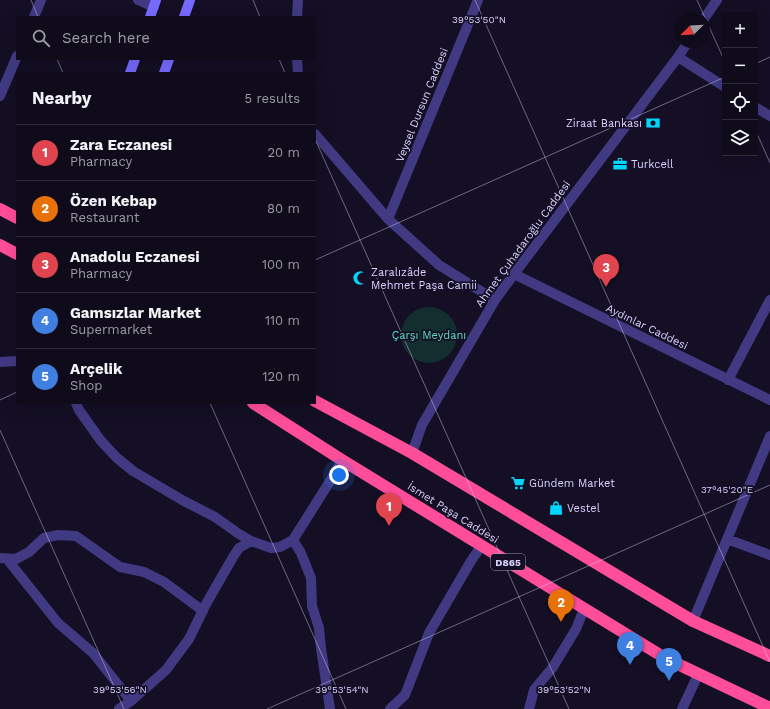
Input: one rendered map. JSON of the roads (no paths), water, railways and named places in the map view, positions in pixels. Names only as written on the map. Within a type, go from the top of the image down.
[{"type":"highway","points":[[0,209],[16,217]]},
{"type":"highway","points":[[0,245],[16,253]]},
{"type":"highway","points":[[316,402],[412,453],[693,621],[770,656]]},
{"type":"highway","name":"İsmet Paşa Caddesi","points":[[254,404],[342,460],[665,658],[770,708]]},
{"type":"main road","points":[[184,16],[190,0]]},
{"type":"main road","points":[[150,16],[155,3]]},
{"type":"main road","points":[[130,72],[135,60]]},
{"type":"main road","points":[[164,72],[169,60]]},
{"type":"street","points":[[34,16],[41,0]]},
{"type":"street","points":[[138,0],[155,3]]},
{"type":"street","points":[[298,0],[298,16]]},
{"type":"street","name":"Veysel Dursun Caddesi","points":[[388,219],[478,0]]},
{"type":"street","points":[[709,12],[717,0]]},
{"type":"street","name":"Ahmet Çuhadaroğlu Caddesi","points":[[412,453],[422,425],[495,300],[684,48]]},
{"type":"street","points":[[678,57],[722,85]]},
{"type":"street","points":[[0,96],[16,58]]},
{"type":"street","points":[[297,60],[298,72]]},
{"type":"street","points":[[758,109],[770,116]]},
{"type":"street","points":[[316,135],[388,219],[439,265],[495,300]]},
{"type":"street","name":"Aydınlar Caddesi","points":[[514,274],[770,400]]},
{"type":"street","points":[[728,380],[770,300]]},
{"type":"street","points":[[0,362],[16,361]]},
{"type":"street","points":[[76,404],[101,441],[132,471],[182,500],[216,517],[251,541],[271,548],[280,547],[293,540],[342,460]]},
{"type":"street","points":[[693,621],[770,436]]},
{"type":"street","points":[[3,558],[16,559],[29,552],[44,538],[58,535],[76,536],[120,566],[144,572],[164,582],[202,611]]},
{"type":"street","points":[[293,540],[301,553],[311,578],[312,606],[319,628],[330,709]]},
{"type":"street","points":[[727,540],[770,555]]},
{"type":"street","points":[[119,709],[131,701],[166,670],[189,639],[202,611],[233,556],[239,548],[251,541]]},
{"type":"street","points":[[390,709],[405,695],[429,633],[471,561],[482,546]]},
{"type":"street","points":[[3,558],[58,623],[93,653],[131,701]]},
{"type":"street","points":[[529,709],[534,690],[553,667],[576,629],[584,609]]},
{"type":"street","points":[[682,709],[698,675]]},
{"type":"place","name":"Ziraat Bankası","points":[[653,123]]},
{"type":"place","name":"Turkcell","points":[[620,164]]},
{"type":"place","name":"Zaralızâde Mehmet Paşa Camii","points":[[360,278]]},
{"type":"place","name":"Anadolu Eczanesi","points":[[606,287]]},
{"type":"place","name":"Gündem Market","points":[[518,483]]},
{"type":"place","name":"Vestel","points":[[556,508]]},
{"type":"place","name":"Zara Eczanesi","points":[[389,526]]},
{"type":"place","name":"Özen Kebap","points":[[561,622]]},
{"type":"place","name":"Gamsızlar Market","points":[[630,665]]},
{"type":"place","name":"Arçelik","points":[[669,681]]},
{"type":"park label","name":"Çarşı Meydanı","points":[[429,335]]}]
